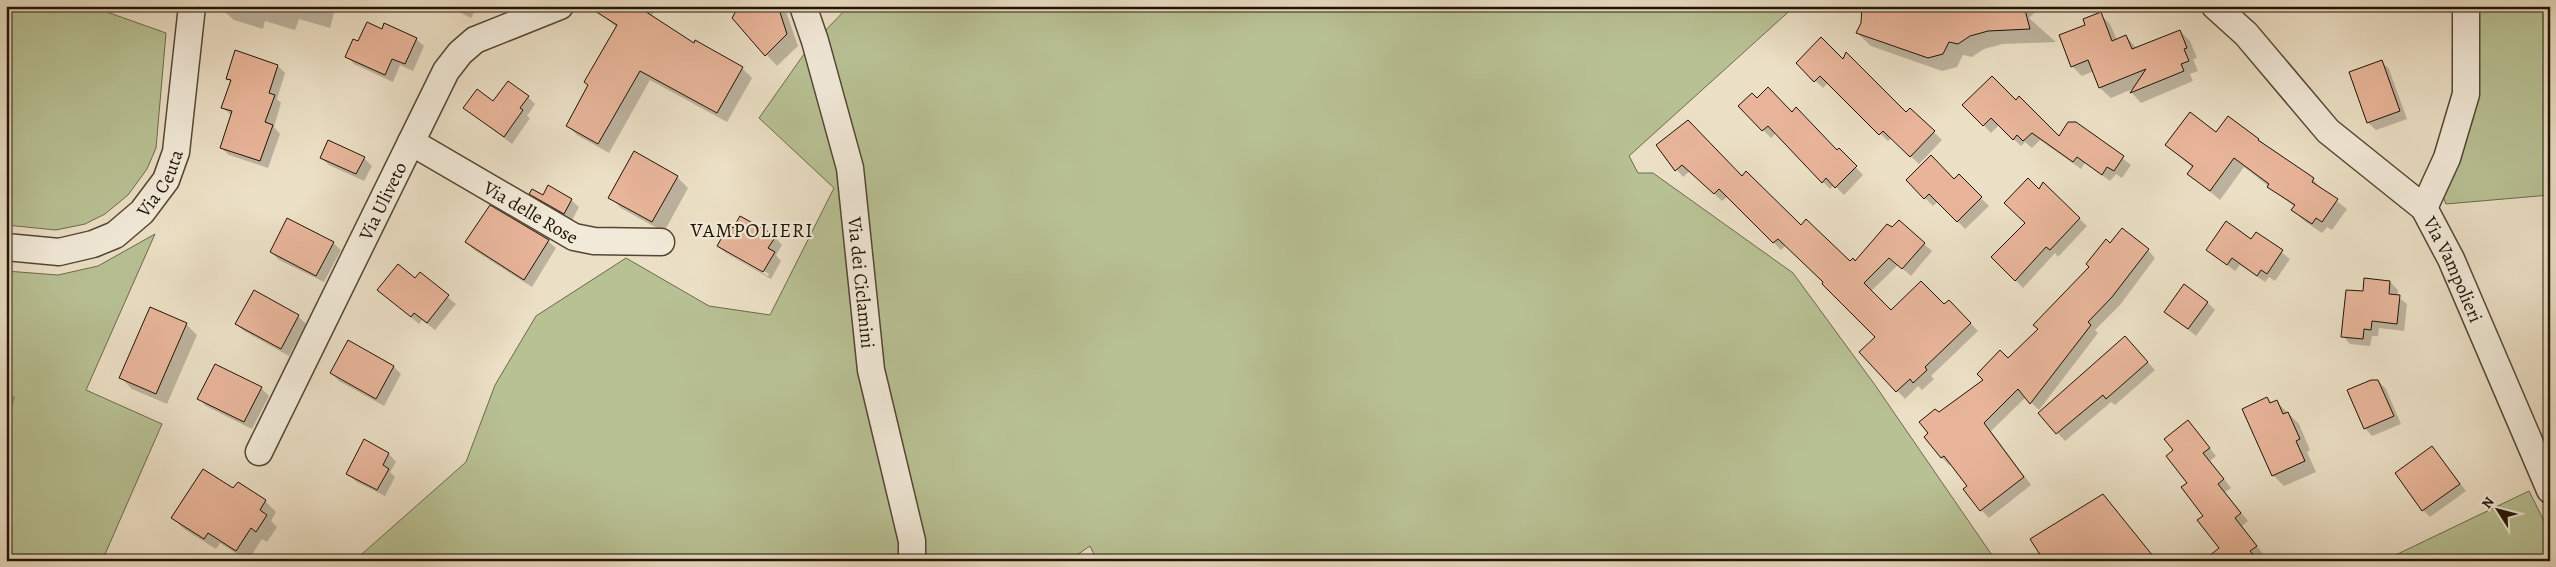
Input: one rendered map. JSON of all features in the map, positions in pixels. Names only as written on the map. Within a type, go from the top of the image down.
[{"type":"street","name":"Via Ceuta","points":[[6,247],[59,252],[93,244],[115,235],[142,212],[166,180],[176,152],[192,6]]},
{"type":"street","name":"Via Uliveto","points":[[259,452],[446,71],[460,52],[475,40],[560,6]]},
{"type":"street","name":"Via dei Ciclamini","points":[[803,6],[815,41],[850,168],[871,370],[912,541],[912,561]]},
{"type":"street","name":"Via Vampolieri","points":[[2215,6],[2246,34],[2328,131],[2424,208],[2451,259],[2550,490]]},
{"type":"street","points":[[2424,208],[2448,158],[2466,94],[2466,6]]},
{"type":"street","name":"Via delle Rose","points":[[411,142],[574,236],[594,241],[661,242]]},
{"type":"green space","points":[[6,6],[90,6],[166,33],[156,148],[147,169],[128,195],[105,214],[85,224],[56,230],[6,225]]},
{"type":"green space","points":[[849,6],[1795,6],[1629,156],[1638,173],[1653,173],[1793,273],[1875,385],[1996,561],[1097,561],[1090,546],[1068,561],[918,561],[821,35]]},
{"type":"green space","points":[[2474,6],[2550,6],[2550,195],[2446,204],[2442,194]]},
{"type":"green space","points":[[809,47],[845,176],[907,561],[354,561],[466,462],[495,385],[536,316],[626,258],[709,306],[770,315],[834,188],[759,118]]},
{"type":"green space","points":[[155,234],[86,390],[162,424],[102,561],[6,561],[6,271],[58,275],[98,266]]},
{"type":"green space","points":[[2529,491],[2550,533],[2550,561],[2383,561]]},
{"type":"building","points":[[587,6],[637,6],[694,43],[695,40],[743,67],[717,113],[640,71],[598,144],[566,126],[588,85],[584,82],[617,25]]},
{"type":"building","points":[[739,6],[778,6],[787,34],[765,56],[732,18]]},
{"type":"building","points":[[1862,6],[2024,6],[2030,29],[1988,31],[1970,36],[1958,44],[1949,42],[1943,54],[1928,58],[1856,33],[1861,23]]},
{"type":"building","points":[[2101,12],[2112,41],[2126,35],[2132,49],[2180,30],[2187,48],[2184,49],[2189,61],[2181,64],[2184,71],[2130,93],[2146,69],[2099,88],[2088,60],[2071,67],[2059,35],[2085,25],[2083,19]]},
{"type":"building","points":[[367,22],[382,29],[384,23],[417,38],[405,64],[392,59],[385,75],[345,57],[353,39],[358,41]]},
{"type":"building","points":[[1821,37],[1843,59],[1846,52],[1906,112],[1910,108],[1935,131],[1910,157],[1883,131],[1879,135],[1820,76],[1814,82],[1796,63]]},
{"type":"building","points":[[235,50],[278,65],[269,93],[275,95],[265,122],[273,125],[260,161],[220,148],[232,111],[221,108],[231,80],[226,79]]},
{"type":"building","points":[[2382,60],[2400,111],[2367,123],[2349,72]]},
{"type":"building","points":[[1992,76],[2016,100],[2019,96],[2059,136],[2068,122],[2076,122],[2124,156],[2114,171],[2107,167],[2102,175],[2077,157],[2073,162],[2032,133],[2023,141],[2017,135],[2013,140],[1991,118],[1983,126],[1962,105]]},
{"type":"building","points":[[508,81],[529,96],[520,108],[523,110],[504,137],[463,108],[477,89],[493,101]]},
{"type":"building","points":[[1768,87],[1792,112],[1796,107],[1837,150],[1839,148],[1857,166],[1835,188],[1826,178],[1822,183],[1768,126],[1762,131],[1738,106],[1752,93],[1757,98]]},
{"type":"building","points":[[2190,112],[2216,132],[2228,116],[2258,140],[2314,178],[2312,182],[2338,199],[2322,222],[2316,218],[2312,224],[2291,210],[2295,205],[2267,187],[2269,184],[2234,158],[2210,191],[2187,174],[2193,166],[2165,145]]},
{"type":"building","points":[[1688,120],[1742,176],[1746,171],[1801,225],[1806,219],[1850,261],[1853,258],[1855,261],[1887,224],[1892,227],[1899,220],[1925,243],[1902,269],[1889,258],[1864,283],[1891,310],[1921,281],[1944,304],[1949,300],[1971,323],[1925,367],[1927,370],[1913,383],[1910,379],[1896,392],[1859,352],[1875,337],[1822,284],[1823,282],[1778,239],[1773,243],[1719,189],[1714,194],[1682,165],[1675,171],[1656,145]]},
{"type":"building","points":[[328,140],[365,157],[356,174],[320,158]]},
{"type":"building","points":[[634,151],[678,176],[652,222],[608,198]]},
{"type":"building","points":[[1931,155],[1954,179],[1959,174],[1982,197],[1957,222],[1929,194],[1924,199],[1906,180]]},
{"type":"building","points":[[2028,178],[2039,189],[2043,182],[2080,218],[2050,250],[2046,247],[2015,281],[1991,257],[2025,223],[2004,203]]},
{"type":"building","points":[[548,185],[572,199],[564,214],[529,194],[532,189],[543,195]]},
{"type":"building","points":[[490,205],[549,240],[524,280],[465,242]]},
{"type":"building","points":[[740,216],[776,236],[768,248],[775,252],[763,272],[717,246],[729,225],[733,228]]},
{"type":"building","points":[[287,218],[334,242],[316,276],[270,252]]},
{"type":"building","points":[[2226,221],[2251,239],[2256,232],[2283,250],[2267,274],[2261,270],[2257,276],[2232,258],[2227,265],[2206,250]]},
{"type":"building","points":[[2122,228],[2149,249],[2112,297],[2088,322],[2091,325],[2030,404],[2018,389],[1984,423],[2024,477],[1980,511],[1963,489],[1967,486],[1944,456],[1941,458],[1924,437],[1928,433],[1919,422],[1935,409],[1939,412],[1983,380],[1977,374],[2000,350],[2008,358],[2038,329],[2033,325],[2089,267],[2086,264],[2106,239],[2110,243]]},
{"type":"building","points":[[398,264],[415,278],[420,272],[449,295],[427,323],[414,313],[411,317],[377,290]]},
{"type":"building","points":[[2364,278],[2390,281],[2389,294],[2400,295],[2397,324],[2372,321],[2371,330],[2364,329],[2363,339],[2341,337],[2346,290],[2363,291]]},
{"type":"building","points":[[2184,284],[2208,302],[2188,329],[2164,312]]},
{"type":"building","points":[[254,290],[299,315],[281,349],[235,324]]},
{"type":"building","points":[[150,307],[187,323],[156,394],[119,378]]},
{"type":"building","points":[[2125,336],[2148,362],[2106,399],[2103,395],[2056,434],[2038,413]]},
{"type":"building","points":[[348,340],[394,366],[376,399],[330,373]]},
{"type":"building","points":[[215,364],[262,387],[244,422],[197,399]]},
{"type":"building","points":[[2371,380],[2378,380],[2394,416],[2364,429],[2347,390]]},
{"type":"building","points":[[2267,397],[2270,403],[2277,400],[2283,414],[2288,412],[2300,439],[2296,441],[2305,461],[2272,476],[2242,409]]},
{"type":"building","points":[[2188,420],[2210,448],[2203,453],[2224,479],[2218,484],[2241,513],[2235,518],[2257,546],[2250,551],[2258,561],[2203,561],[2219,548],[2197,520],[2203,516],[2181,487],[2187,483],[2166,456],[2173,450],[2164,439]]},
{"type":"building","points":[[364,439],[389,453],[383,465],[389,469],[377,490],[346,474]]},
{"type":"building","points":[[2432,446],[2460,484],[2422,511],[2395,473]]},
{"type":"building","points":[[203,469],[233,488],[238,482],[266,500],[260,510],[267,515],[256,532],[251,528],[236,551],[208,533],[204,539],[171,518]]},
{"type":"building","points":[[2103,494],[2157,561],[2044,561],[2030,539]]},
{"type":"district","name":"VAMPOLIERI","points":[[752,230]]}]
